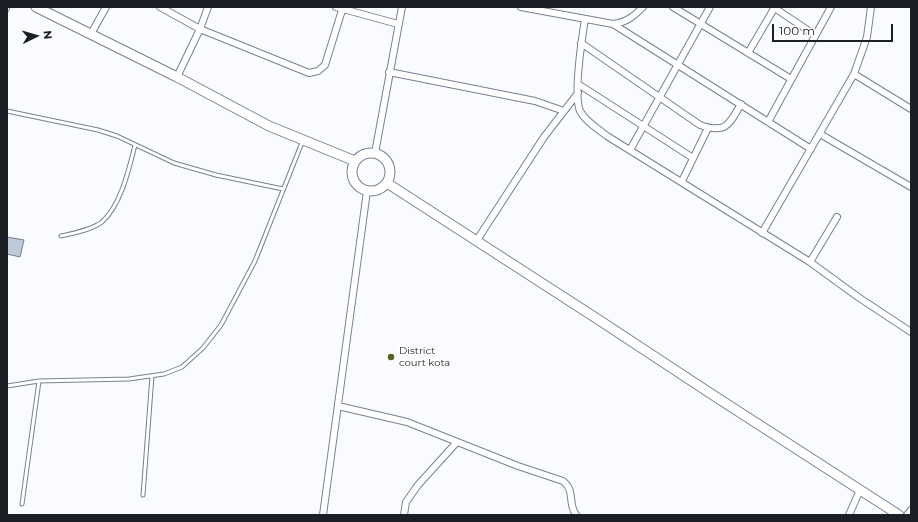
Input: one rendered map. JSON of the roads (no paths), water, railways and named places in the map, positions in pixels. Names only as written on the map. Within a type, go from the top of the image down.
[{"type":"street","points":[[36,7],[177,77],[269,126],[355,161]]},
{"type":"street","points":[[91,34],[106,7]]},
{"type":"street","points":[[160,7],[200,29],[309,73],[318,71],[325,65],[343,8]]},
{"type":"street","points":[[177,77],[200,29],[208,7]]},
{"type":"street","points":[[336,7],[398,24]]},
{"type":"street","points":[[375,153],[402,7]]},
{"type":"street","points":[[521,7],[613,24],[624,22],[643,7]]},
{"type":"street","points":[[673,7],[791,78]]},
{"type":"street","points":[[630,150],[710,7]]},
{"type":"street","points":[[748,53],[774,7],[815,35]]},
{"type":"street","points":[[768,122],[831,7]]},
{"type":"street","points":[[762,233],[854,74],[867,37],[871,7]]},
{"type":"street","points":[[585,19],[579,60],[578,93],[580,110],[588,122],[607,136],[682,181],[810,262],[858,297],[911,332]]},
{"type":"street","points":[[613,24],[811,149]]},
{"type":"street","points":[[581,43],[700,125],[708,128],[726,127],[731,122],[741,104]]},
{"type":"street","points":[[389,72],[535,101],[564,111]]},
{"type":"street","points":[[854,74],[911,109]]},
{"type":"street","points":[[578,84],[693,158]]},
{"type":"street","points":[[477,240],[544,137],[578,93]]},
{"type":"street","points":[[682,181],[708,128]]},
{"type":"street","points":[[820,134],[911,187]]},
{"type":"street","points":[[367,153],[375,153],[382,156],[387,161],[390,168],[390,176],[387,183],[374,191],[367,191],[360,188],[355,183],[352,176],[352,168],[355,161],[360,156],[367,153]]},
{"type":"street","points":[[387,183],[899,515]]},
{"type":"street","points":[[323,515],[367,191]]},
{"type":"street","points":[[810,262],[837,217]]},
{"type":"street","points":[[338,406],[407,422],[518,466],[563,481],[568,486],[571,494],[572,506],[576,515]]},
{"type":"street","points":[[404,515],[406,502],[418,485],[457,442]]},
{"type":"street","points":[[849,515],[860,490]]},
{"type":"street","points":[[907,515],[911,510]]},
{"type":"lane","points":[[7,111],[98,130],[117,136],[174,163],[216,175],[283,190]]},
{"type":"lane","points":[[7,386],[39,381],[129,379],[164,374],[182,367],[203,348],[221,325],[255,261],[303,140]]},
{"type":"lane","points":[[61,236],[88,229],[102,222],[115,205],[126,180],[135,145]]},
{"type":"lane","points":[[143,495],[152,376]]},
{"type":"lane","points":[[22,504],[39,381]]},
{"type":"place","name":"District court kota","points":[[391,357]]}]
